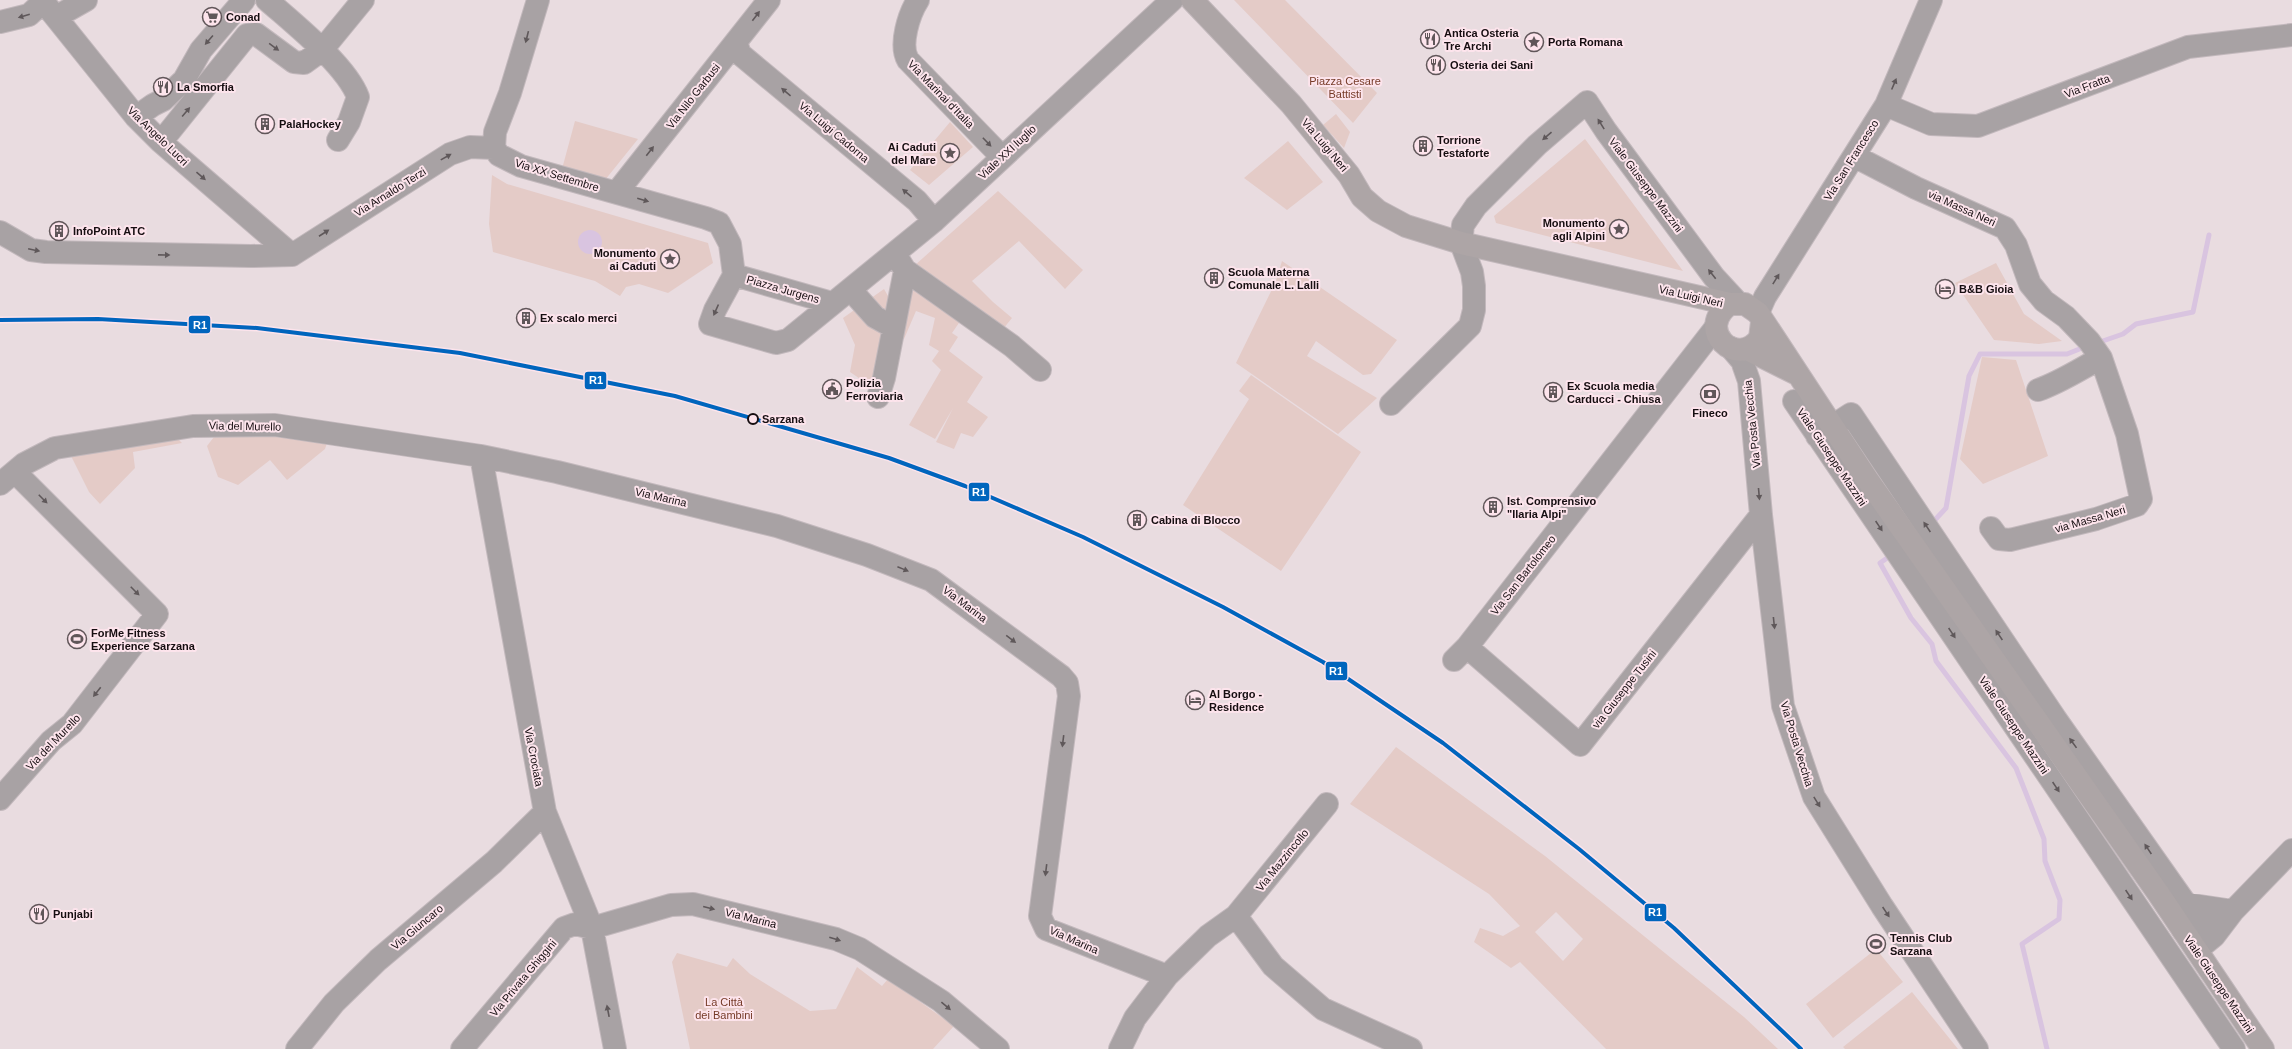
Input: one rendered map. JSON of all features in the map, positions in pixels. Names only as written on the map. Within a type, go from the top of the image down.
[{"type":"main road","name":"Via Luigi Neri","points":[[1192,0],[1208,15],[1291,104],[1349,175],[1362,197],[1378,211],[1406,226],[1461,243],[1734,304]]},
{"type":"main road","name":"Via Luigi Neri","points":[[1653,287],[1693,308],[1727,338]]},
{"type":"main road","name":"Viale Giuseppe Mazzini","points":[[1734,304],[1750,306],[1760,317],[1802,377],[1825,431],[1867,479],[2158,893],[2263,1049]]},
{"type":"main road","points":[[1734,304],[1720,313],[1727,338],[1802,377]]},
{"type":"main road","points":[[1727,338],[1760,338],[1760,317]]},
{"type":"street","points":[[0,22],[29,15],[47,6],[86,0]]},
{"type":"street","points":[[136,117],[163,100],[184,80],[205,45],[244,0]]},
{"type":"street","points":[[267,0],[322,50],[354,87],[358,97],[348,122],[338,140]]},
{"type":"street","points":[[161,142],[212,81],[247,35],[252,33],[294,62],[304,63],[322,50],[363,0]]},
{"type":"street","points":[[494,148],[495,132],[510,93],[538,0]]},
{"type":"street","name":"Via Nilo Garbusi","points":[[617,192],[768,0]]},
{"type":"street","name":"Via Marinai d'Italia","points":[[918,0],[905,38],[903,53],[908,60],[1002,157]]},
{"type":"street","name":"Viale XXI luglio","points":[[734,275],[715,310],[710,324],[776,342],[788,340],[842,300],[900,262],[934,221],[1172,0]]},
{"type":"street","name":"Via San Francesco","points":[[1760,317],[1765,296],[1886,105],[1931,0]]},
{"type":"street","name":"Via Angelo Lucri","points":[[47,6],[136,117],[161,142],[292,255]]},
{"type":"street","name":"Via Fratta","points":[[1886,105],[1931,124],[1978,126],[2188,47],[2292,35]]},
{"type":"street","name":"Via Luigi Cadorna","points":[[736,42],[740,54],[917,201],[934,221]]},
{"type":"street","points":[[192,65],[212,81]]},
{"type":"street","name":"Viale Giuseppe Mazzini","points":[[1461,243],[1463,225],[1476,206],[1537,145],[1587,102],[1606,131],[1734,304]]},
{"type":"street","name":"Via Arnaldo Terzi","points":[[292,255],[450,154],[470,148],[494,148]]},
{"type":"street","name":"Via XX Settembre","points":[[494,148],[499,155],[521,166],[617,192],[719,223],[730,244],[734,275]]},
{"type":"street","name":"via Massa Neri","points":[[1854,156],[1916,188],[2005,228],[2016,245],[2030,284],[2044,301],[2066,317],[2095,350],[2127,434],[2141,499],[2137,505],[2096,519],[2010,540],[1999,539],[1991,528]]},
{"type":"street","points":[[0,232],[31,250],[46,252],[251,256],[292,255]]},
{"type":"street","points":[[1391,404],[1470,326],[1474,310],[1474,286],[1472,272],[1461,243]]},
{"type":"street","points":[[878,397],[884,378],[893,327],[900,262]]},
{"type":"street","points":[[900,262],[1012,346],[1040,370]]},
{"type":"street","name":"Piazza Jurgens","points":[[734,275],[842,300]]},
{"type":"street","points":[[842,300],[893,327]]},
{"type":"street","name":"Via San Bartolomeo","points":[[1460,654],[1694,357],[1727,338]]},
{"type":"street","name":"Via Posta Vecchia","points":[[1727,338],[1742,361],[1749,381],[1761,515],[1783,706],[1814,797],[1882,906],[1977,1049]]},
{"type":"street","points":[[2038,390],[2061,382],[2095,350]]},
{"type":"street","name":"Viale Giuseppe Mazzini","points":[[1794,401],[1825,431],[2234,1049]]},
{"type":"street","name":"Viale Giuseppe Mazzini","points":[[1825,431],[1852,414],[2055,718],[2186,904]]},
{"type":"street","name":"Via del Murello","points":[[0,799],[51,740],[72,724],[157,614],[7,478],[24,464],[55,448],[194,426],[231,424],[275,425],[481,456]]},
{"type":"street","name":"Via Marina","points":[[481,456],[557,472],[777,526],[866,555],[931,580],[1061,676],[1067,683],[1069,696],[1040,916],[1046,928],[1167,976]]},
{"type":"street","name":"Via Crociata","points":[[481,456],[545,812],[592,928],[615,1049]]},
{"type":"street","name":"via Giuseppe Tusini","points":[[1460,654],[1580,745],[1761,515]]},
{"type":"street","name":"Via Mazzincollo","points":[[1120,1049],[1135,1018],[1167,976],[1208,936],[1236,916],[1327,804]]},
{"type":"street","name":"Via Giuncaro","points":[[297,1049],[334,1003],[378,960],[494,862],[545,812]]},
{"type":"street","points":[[2197,950],[2214,936],[2233,911],[2292,850]]},
{"type":"street","points":[[2158,893],[2186,904],[2233,911]]},
{"type":"street","name":"Via Marina","points":[[592,928],[671,905],[694,904],[836,939],[860,949],[941,1001],[998,1049]]},
{"type":"street","points":[[2183,930],[2190,925],[2233,911]]},
{"type":"street","points":[[1236,916],[1273,966],[1323,1009],[1411,1049]]},
{"type":"street","name":"Via Privata Ghiggini","points":[[462,1049],[564,928],[576,924],[592,928]]},
{"type":"green space","name":"Piazza Cesare Battisti","points":[[1234,0],[1285,0],[1377,93],[1353,123]]},
{"type":"green space","points":[[1336,114],[1350,132],[1344,148],[1323,125]]},
{"type":"green space","points":[[575,121],[638,139],[605,180],[562,169]]},
{"type":"green space","points":[[950,122],[973,147],[929,185],[910,170]]},
{"type":"green space","points":[[1585,139],[1683,271],[1496,223],[1494,216]]},
{"type":"green space","points":[[1288,141],[1323,182],[1287,210],[1244,178]]},
{"type":"green space","points":[[492,175],[507,184],[708,243],[713,263],[668,293],[639,284],[626,287],[620,296],[595,281],[493,252],[489,224]]},
{"type":"green space","points":[[998,191],[1083,270],[1065,289],[1019,241],[972,281],[1012,318],[1003,329],[914,266]]},
{"type":"green space","points":[[1282,261],[1397,340],[1371,374],[1363,375],[1316,341],[1307,356],[1377,398],[1338,434],[1236,363],[1276,281]]},
{"type":"green space","points":[[1996,263],[2024,314],[2062,341],[2039,344],[1994,340],[1955,283]]},
{"type":"green space","points":[[912,287],[961,320],[952,333],[958,337],[949,351],[983,377],[967,402],[988,417],[973,437],[961,433],[954,449],[936,442],[953,408],[935,439],[909,425],[941,370],[932,361],[939,351],[929,345],[935,318],[916,311],[904,339],[899,337]]},
{"type":"green space","points":[[884,289],[892,303],[877,386],[869,385],[850,372],[855,345],[843,318]]},
{"type":"green space","points":[[1982,357],[2016,360],[2048,456],[1983,484],[1960,459]]},
{"type":"green space","points":[[1251,375],[1361,452],[1281,571],[1183,505],[1249,399],[1239,391]]},
{"type":"green space","points":[[217,433],[269,435],[327,443],[325,449],[287,480],[270,460],[238,485],[218,477],[207,446]]},
{"type":"green space","points":[[177,438],[182,443],[133,452],[135,468],[100,504],[89,492],[71,456]]},
{"type":"green space","points":[[1396,747],[1545,856],[1744,1017],[1778,1049],[1606,1049],[1520,962],[1511,968],[1474,942],[1480,928],[1503,936],[1520,926],[1489,894],[1350,804]],"holes":[[[1556,912],[1583,939],[1563,961],[1535,932]]]},
{"type":"green space","points":[[1876,949],[1903,982],[1833,1038],[1806,1004]]},
{"type":"green space","name":"La Città dei Bambini","points":[[677,953],[727,967],[733,958],[750,974],[810,1011],[836,1009],[857,967],[882,986],[888,979],[954,1026],[933,1049],[690,1049],[672,962]]},
{"type":"green space","points":[[1912,992],[1958,1049],[1845,1049],[1843,1047]]},
{"type":"shaded area","points":[[590,230],[598,234],[602,242],[598,250],[590,254],[582,250],[578,242],[582,234]]},
{"type":"waterway","points":[[2097,343],[2123,334],[2136,324],[2193,312],[2209,235]]},
{"type":"waterway","points":[[1933,522],[1946,508],[1969,376],[1980,354],[2067,354],[2087,346]]},
{"type":"waterway","points":[[1890,556],[1880,563],[1911,618],[1932,644],[1936,661],[2016,768],[2044,839],[2045,861],[2060,900],[2059,919],[2022,944],[2047,1049]]},
{"type":"transit line","name":"R1","points":[[0,320],[98,319],[257,328],[460,353],[675,396],[889,458],[965,486],[1083,537],[1223,607],[1323,662],[1443,743],[1579,849],[1674,928],[1801,1049]]},
{"type":"place","name":"Conad","points":[[212,17]]},
{"type":"place","name":"Antica Osteria Tre Archi","points":[[1430,39]]},
{"type":"place","name":"Porta Romana","points":[[1534,42]]},
{"type":"place","name":"Osteria dei Sani","points":[[1436,65]]},
{"type":"place","name":"La Smorfia","points":[[163,87]]},
{"type":"place","name":"PalaHockey","points":[[265,124]]},
{"type":"place","name":"Torrione Testaforte","points":[[1423,146]]},
{"type":"place","name":"Ai Caduti del Mare","points":[[950,153]]},
{"type":"place","name":"Monumento agli Alpini","points":[[1619,229]]},
{"type":"place","name":"InfoPoint ATC","points":[[59,231]]},
{"type":"place","name":"Monumento ai Caduti","points":[[670,259]]},
{"type":"place","name":"Scuola Materna Comunale L. Lalli","points":[[1214,278]]},
{"type":"place","name":"B&B Gioia","points":[[1945,289]]},
{"type":"place","name":"Ex scalo merci","points":[[526,318]]},
{"type":"place","name":"Polizia Ferroviaria","points":[[832,389]]},
{"type":"place","name":"Ex Scuola media Carducci - Chiusa","points":[[1553,392]]},
{"type":"place","name":"Fineco","points":[[1710,394]]},
{"type":"place","name":"Sarzana","points":[[753,419]]},
{"type":"place","name":"Ist. Comprensivo \"Ilaria Alpi\"","points":[[1493,507]]},
{"type":"place","name":"Cabina di Blocco","points":[[1137,520]]},
{"type":"place","name":"ForMe Fitness Experience Sarzana","points":[[77,639]]},
{"type":"place","name":"Al Borgo - Residence","points":[[1195,700]]},
{"type":"place","name":"Punjabi","points":[[39,914]]},
{"type":"place","name":"Tennis Club Sarzana","points":[[1876,944]]}]
